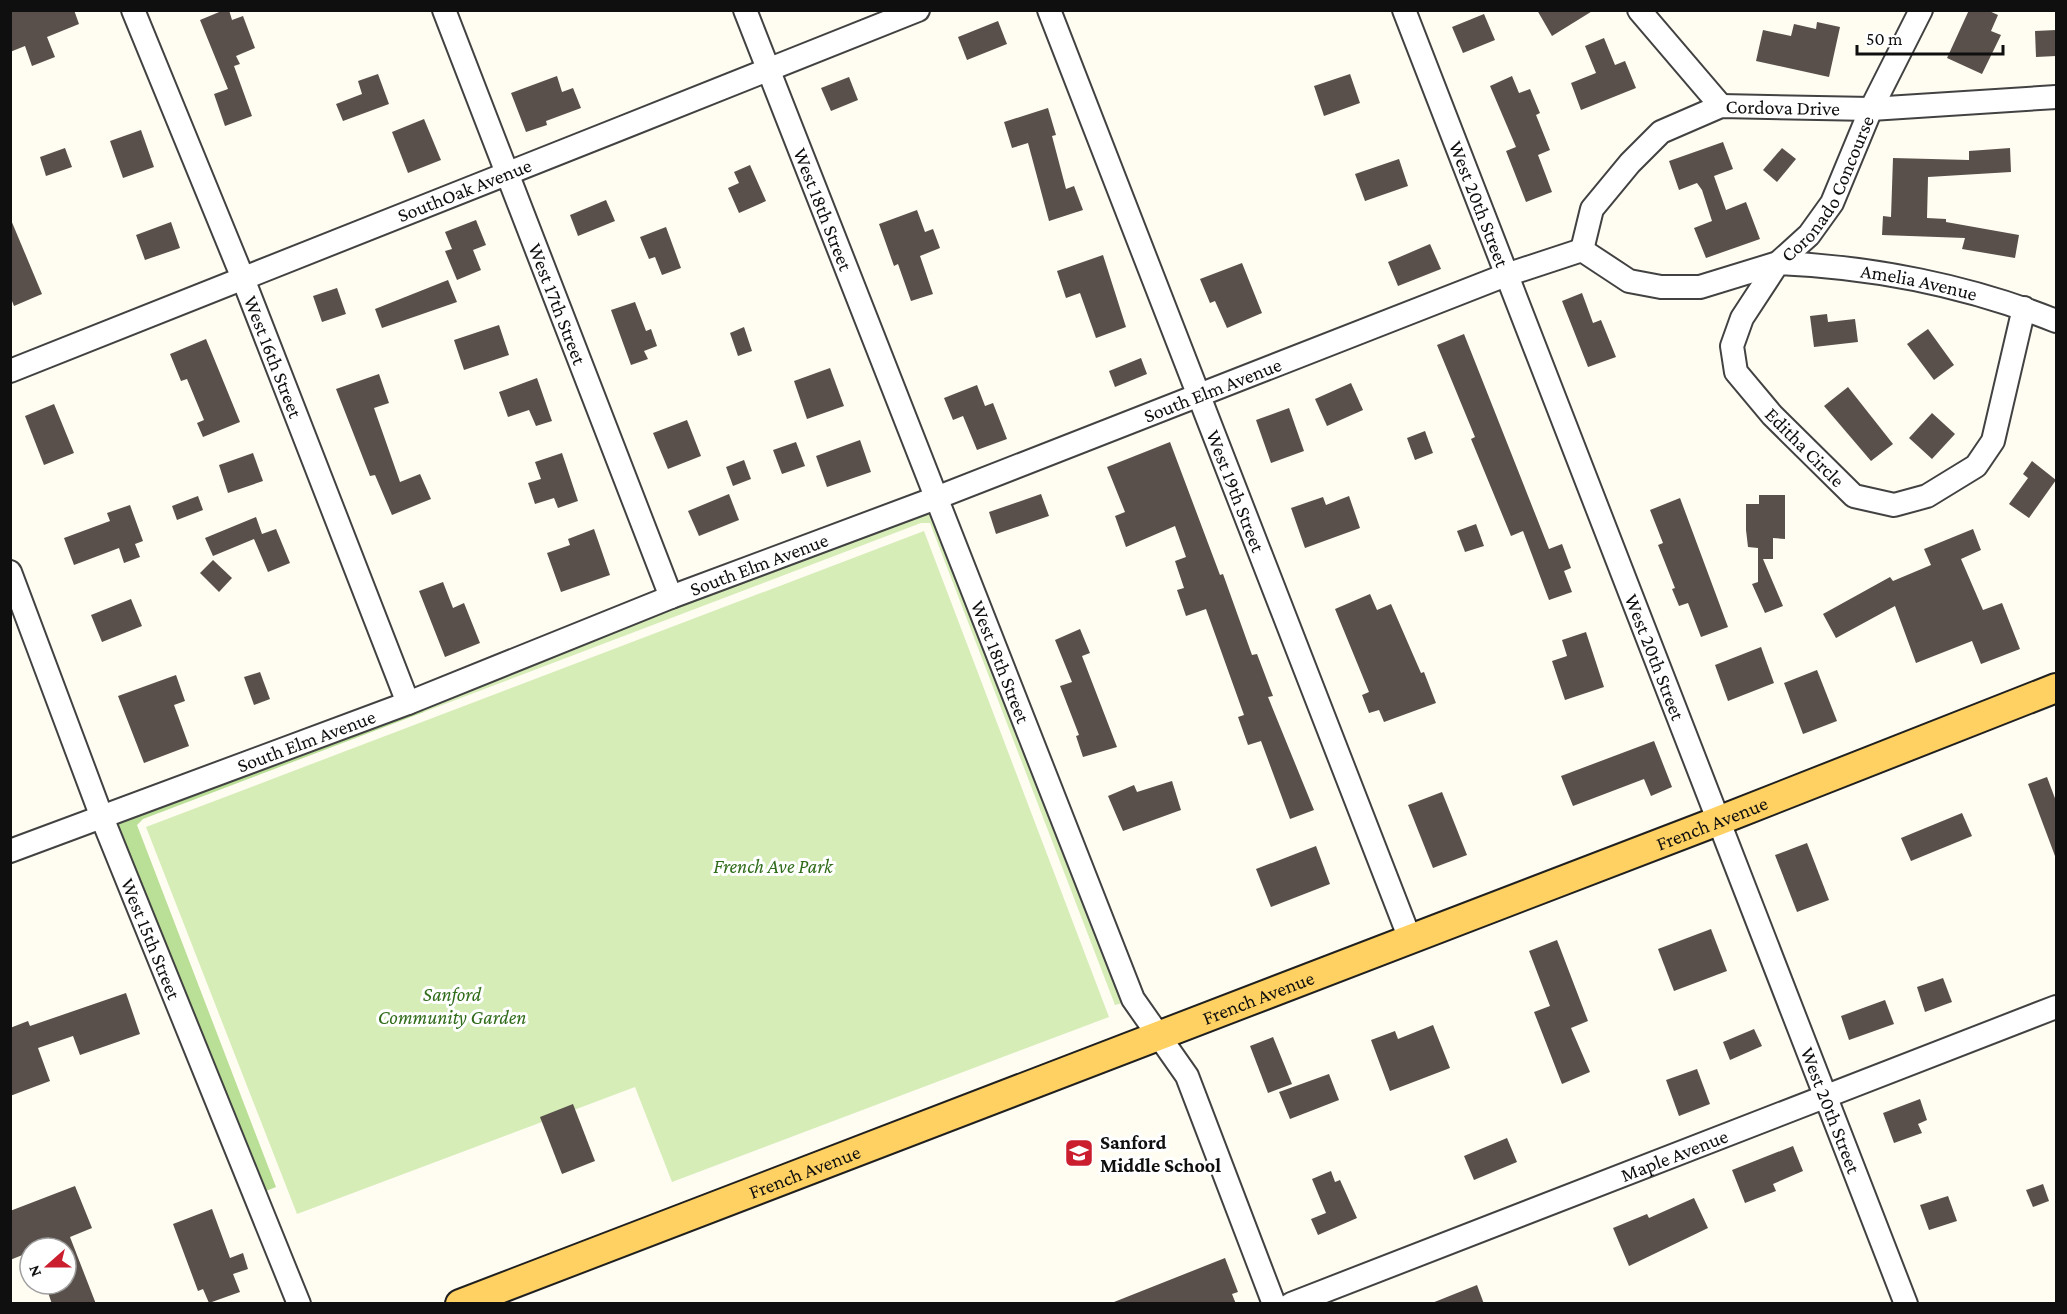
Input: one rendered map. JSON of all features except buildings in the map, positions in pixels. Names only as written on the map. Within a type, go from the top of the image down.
[{"type":"main road","name":"French Avenue","points":[[460,1304],[1718,821],[2056,688]]},
{"type":"street","name":"West 16th Street","points":[[133,10],[242,276],[408,703]]},
{"type":"street","name":"West 17th Street","points":[[444,10],[671,597]]},
{"type":"street","name":"West 18th Street","points":[[745,10],[1133,999],[1187,1076],[1274,1304]]},
{"type":"street","name":"SouthOak Avenue","points":[[10,371],[242,276],[509,174],[918,10]]},
{"type":"street","name":"West 19th Street","points":[[1049,10],[1410,939]]},
{"type":"street","name":"West 20th Street","points":[[1404,10],[1906,1304]]},
{"type":"street","points":[[1639,10],[1721,106]]},
{"type":"street","name":"Coronado Concourse","points":[[1582,250],[1629,281],[1661,286],[1700,287],[1778,263],[1809,235],[1832,203],[1871,109],[1921,10]]},
{"type":"street","name":"Cordova Drive","points":[[1582,250],[1592,209],[1630,163],[1661,132],[1721,106],[1871,109],[2056,97]]},
{"type":"street","points":[[1506,275],[1582,250]]},
{"type":"street","name":"Editha Circle","points":[[1778,263],[1742,318],[1732,346],[1736,372],[1772,415],[1854,496],[1894,505],[1927,496],[1976,466],[1993,441],[2024,308]]},
{"type":"street","name":"Amelia Avenue","points":[[1778,263],[1819,265],[1900,276],[2024,308],[2056,321]]},
{"type":"street","name":"South Elm Avenue","points":[[10,851],[408,703],[671,597],[936,498],[1506,275]]},
{"type":"street","name":"West 15th Street","points":[[10,572],[101,816],[299,1304]]},
{"type":"street","name":"Maple Avenue","points":[[1291,1304],[2056,1007]]},
{"type":"green space","points":[[930,511],[1123,1003],[1115,1005],[930,523],[921,523],[424,712],[422,708],[675,607]]},
{"type":"green space","name":"French Ave Park","points":[[924,531],[1109,1017],[672,1182],[635,1087],[297,1214],[146,827]]},
{"type":"green space","points":[[422,708],[424,712],[143,819],[137,825],[276,1187],[266,1191],[116,821]]},
{"type":"place","name":"Sanford Middle School","points":[[1079,1153]]},
{"type":"park label","name":"Sanford Community Garden","points":[[452,1006]]}]
